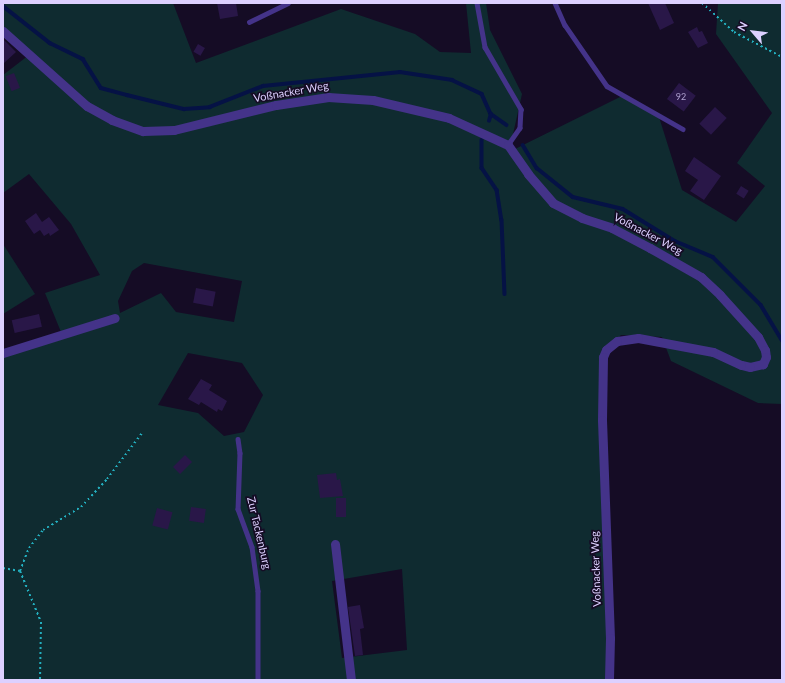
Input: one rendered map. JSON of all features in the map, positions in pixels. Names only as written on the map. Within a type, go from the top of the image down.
[{"type":"street","name":"Voßnacker Weg","points":[[3,31],[87,106],[131,129],[150,132],[174,130],[292,102],[350,97],[449,118],[508,146],[528,174],[553,203],[582,218],[622,233],[709,283],[758,337],[765,350],[766,357],[763,364],[750,367],[713,352],[654,339],[622,339],[606,350],[601,374],[610,638],[609,680]]},
{"type":"street","points":[[3,353],[115,318]]},
{"type":"street","points":[[335,544],[351,680]]},
{"type":"lane","points":[[249,22],[288,3]]},
{"type":"lane","points":[[477,3],[485,47],[521,110],[520,128],[508,146]]},
{"type":"lane","points":[[555,3],[565,24],[607,86],[683,129]]},
{"type":"lane","name":"Zur Tackenburg","points":[[238,439],[240,453],[238,509],[252,547],[258,591],[258,680]]},
{"type":"path","points":[[702,3],[734,32],[782,57]]},
{"type":"path","points":[[40,680],[41,622],[20,571],[29,548],[43,530],[81,507],[142,433]]},
{"type":"path","points":[[3,568],[20,571]]},
{"type":"green space","points":[[3,3],[173,3],[196,63],[341,9],[415,34],[440,52],[471,53],[466,3],[486,3],[490,30],[522,94],[509,152],[622,96],[659,117],[682,190],[736,222],[765,186],[737,163],[772,113],[716,34],[718,3],[782,3],[782,404],[758,403],[671,361],[662,337],[621,335],[600,357],[608,645],[606,680],[3,680],[3,351],[61,332],[45,293],[100,275],[71,224],[29,174],[3,193],[3,75],[29,55],[3,32]],"holes":[[[144,263],[242,281],[234,322],[176,312],[161,293],[120,313],[118,301],[132,271]],[[188,353],[242,363],[263,395],[244,432],[224,436],[198,413],[158,405]],[[402,569],[407,650],[342,658],[332,581]]]},
{"type":"green space","points":[[3,244],[35,294],[3,314]]},
{"type":"building","points":[[217,3],[236,3],[238,16],[220,19]]},
{"type":"building","points":[[648,3],[665,3],[674,23],[660,30]]},
{"type":"building","points":[[697,27],[699,32],[702,31],[708,43],[698,48],[688,32]]},
{"type":"building","points":[[3,39],[16,52],[3,64]]},
{"type":"building","points":[[198,44],[205,48],[200,56],[194,52]]},
{"type":"building","points":[[14,73],[20,88],[12,91],[6,76]]},
{"type":"building","points":[[679,83],[696,96],[684,112],[667,99]]},
{"type":"building","points":[[715,107],[727,118],[711,135],[699,124]]},
{"type":"building","points":[[694,157],[721,176],[704,200],[690,191],[698,180],[685,171]]},
{"type":"building","points":[[741,186],[749,191],[744,198],[736,194]]},
{"type":"building","points":[[36,213],[42,222],[49,217],[59,230],[50,236],[49,233],[44,236],[40,230],[34,234],[25,221]]},
{"type":"building","points":[[196,288],[216,292],[213,307],[193,303]]},
{"type":"building","points":[[39,314],[42,327],[15,333],[12,320]]},
{"type":"building","points":[[201,379],[212,385],[209,390],[227,401],[222,411],[218,409],[217,412],[201,402],[199,405],[188,399]]},
{"type":"building","points":[[185,455],[192,462],[180,474],[173,467]]},
{"type":"building","points":[[336,473],[337,480],[340,479],[343,496],[320,498],[317,475]]},
{"type":"building","points":[[336,498],[346,498],[346,517],[336,517]]},
{"type":"building","points":[[191,507],[206,509],[204,523],[189,521]]},
{"type":"building","points":[[157,508],[172,512],[168,530],[152,525]]},
{"type":"building","points":[[360,605],[364,628],[360,629],[363,655],[355,656],[348,607]]},
{"type":"waterway","points":[[3,6],[50,43],[83,59],[101,88],[184,109],[210,107],[263,86],[400,72],[452,80],[482,94],[491,114],[507,125]]},
{"type":"waterway","points":[[489,121],[491,114]]},
{"type":"waterway","points":[[482,140],[482,168],[497,190],[502,220],[505,294]]},
{"type":"waterway","points":[[523,145],[537,168],[573,197],[623,209],[675,241],[713,257],[761,305],[782,340]]}]
